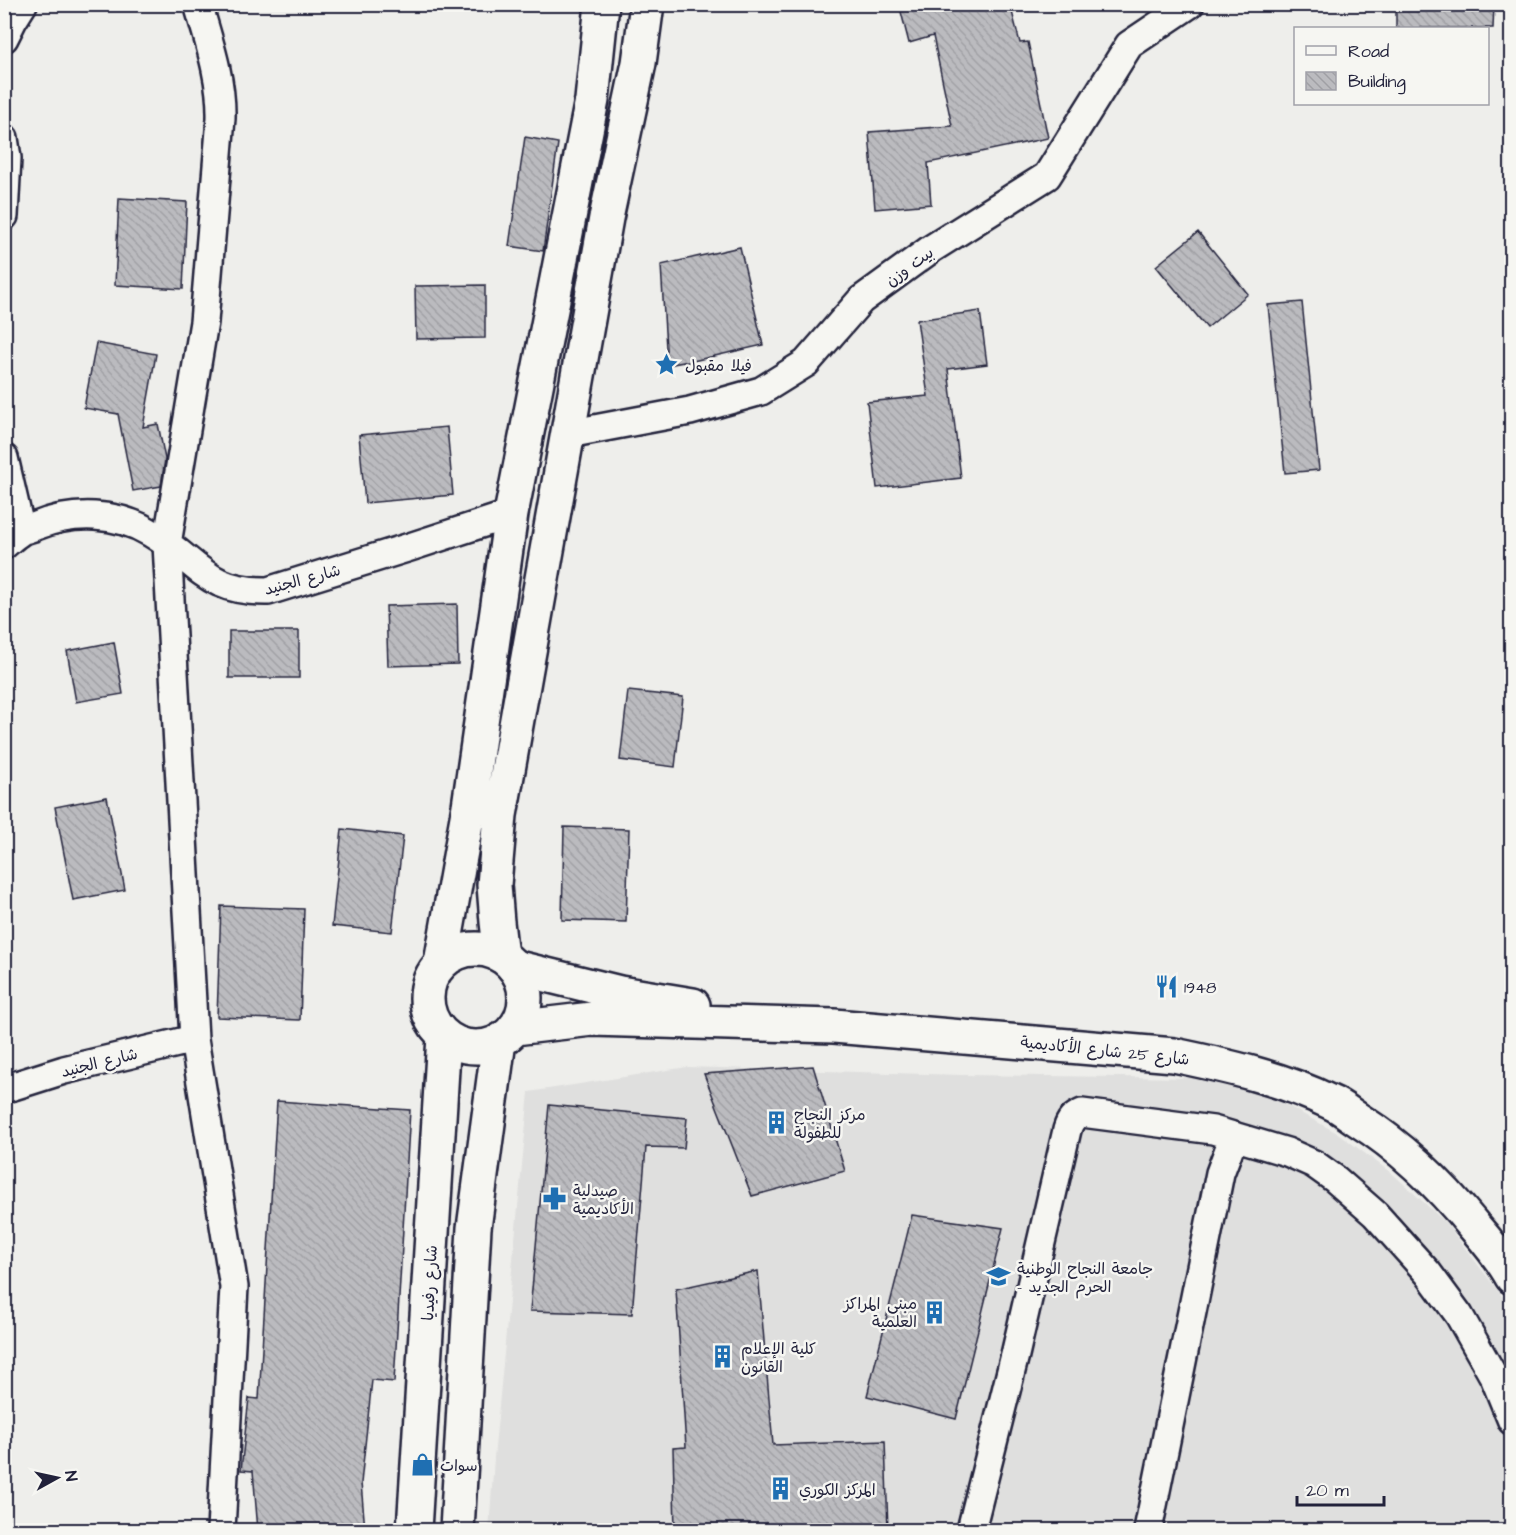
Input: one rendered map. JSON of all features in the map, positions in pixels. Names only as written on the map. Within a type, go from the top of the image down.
[{"type":"main road","points":[[441,963],[469,806],[511,514],[592,100],[602,4]]},
{"type":"main road","points":[[647,4],[639,63],[606,218],[500,815],[494,885],[497,922],[508,961],[522,981],[525,997],[523,1013],[507,1034],[489,1046],[474,1047],[458,1044],[444,1036],[434,1023],[428,1008],[427,993],[432,977],[441,963],[454,954],[470,949],[486,950],[508,961],[620,993],[834,1026]]},
{"type":"main road","points":[[507,1034],[592,1019],[834,1026]]},
{"type":"main road","name":"شارع 25 شارع الأكاديمية","points":[[834,1026],[1174,1055],[1247,1071],[1290,1085],[1332,1103],[1376,1131],[1419,1165],[1450,1196],[1481,1234],[1512,1278]]},
{"type":"main road","points":[[457,1530],[474,1228],[507,1034]]},
{"type":"main road","name":"شارع رفيديا","points":[[414,1530],[444,1036]]},
{"type":"street","points":[[4,38],[23,4]]},
{"type":"street","points":[[198,4],[219,82],[222,104],[204,322],[168,544],[194,1038],[234,1287],[221,1530]]},
{"type":"street","name":"بيت وزن","points":[[568,434],[690,411],[761,391],[806,363],[861,300],[931,249],[1047,176],[1129,45],[1190,4]]},
{"type":"street","points":[[4,138],[7,158],[4,216]]},
{"type":"street","points":[[4,458],[13,538]]},
{"type":"street","name":"شارع الجنيد","points":[[13,538],[48,521],[90,515],[111,518],[150,532],[216,582],[232,588],[268,591],[511,514]]},
{"type":"street","name":"شارع الجنيد","points":[[4,1089],[64,1070],[194,1038]]},
{"type":"street","points":[[971,1530],[1069,1122],[1074,1116],[1083,1113],[1213,1130],[1287,1152],[1314,1164],[1335,1179],[1375,1214],[1428,1273],[1459,1315],[1494,1377],[1512,1421]]},
{"type":"street","points":[[1148,1530],[1218,1185],[1234,1136]]},
{"type":"shaded area","name":"جامعة النجاح الوطنية - الحرم الجديد","points":[[687,1067],[961,1075],[1193,1078],[1261,1094],[1281,1102],[1339,1134],[1394,1175],[1445,1222],[1505,1300],[1511,1313],[1511,1530],[489,1530],[529,1092]]},
{"type":"building","points":[[899,4],[1010,4],[1020,43],[1028,42],[1048,138],[928,163],[931,204],[875,209],[869,132],[952,126],[933,36],[909,43]]},
{"type":"building","points":[[1396,4],[1494,4],[1493,28],[1396,27]]},
{"type":"building","points":[[525,137],[558,143],[543,251],[509,246]]},
{"type":"building","points":[[119,198],[187,202],[183,289],[115,285]]},
{"type":"building","points":[[1198,232],[1248,294],[1207,328],[1156,266]]},
{"type":"building","points":[[740,247],[763,345],[667,365],[661,265]]},
{"type":"building","points":[[485,285],[485,338],[416,339],[415,286]]},
{"type":"building","points":[[1302,302],[1319,470],[1285,473],[1268,305]]},
{"type":"building","points":[[980,311],[987,364],[948,369],[961,478],[877,488],[867,402],[928,396],[917,320]]},
{"type":"building","points":[[96,343],[156,354],[143,427],[158,424],[165,459],[161,486],[133,491],[118,414],[84,408]]},
{"type":"building","points":[[447,427],[453,495],[365,503],[359,435]]},
{"type":"building","points":[[457,604],[458,664],[388,666],[386,606]]},
{"type":"building","points":[[229,631],[299,631],[299,678],[229,678]]},
{"type":"building","points":[[114,642],[123,694],[76,702],[67,651]]},
{"type":"building","points":[[628,691],[683,697],[675,767],[620,760]]},
{"type":"building","points":[[107,797],[125,890],[73,900],[55,807]]},
{"type":"building","points":[[564,827],[629,829],[626,922],[562,920]]},
{"type":"building","points":[[342,829],[403,836],[392,932],[332,926]]},
{"type":"building","points":[[221,906],[304,909],[300,1020],[217,1017]]},
{"type":"building","name":"مركز النجاح للطفولة","points":[[813,1066],[845,1171],[752,1196],[704,1074]]},
{"type":"building","points":[[277,1101],[410,1110],[394,1382],[372,1380],[361,1483],[365,1530],[258,1530],[253,1471],[241,1470],[249,1398],[259,1399]]},
{"type":"building","points":[[549,1105],[687,1118],[684,1148],[646,1147],[632,1314],[530,1311]]},
{"type":"building","name":"مبنى المراكز العلمية","points":[[912,1215],[1003,1228],[956,1419],[867,1396]]},
{"type":"building","points":[[758,1271],[773,1445],[885,1441],[888,1530],[675,1530],[673,1448],[686,1447],[676,1289]]},
{"type":"place","name":"فيلا مقبول","points":[[667,365]]},
{"type":"place","name":"1948","points":[[1166,987]]},
{"type":"place","name":"مركز النجاح للطفولة","points":[[776,1123]]},
{"type":"place","name":"صيدلية الأكاديمية","points":[[555,1199]]},
{"type":"place","name":"جامعة النجاح الوطنية - الحرم الجديد","points":[[999,1277]]},
{"type":"place","name":"مبنى المراكز العلمية","points":[[935,1312]]},
{"type":"place","name":"كلية الإعلام القانون","points":[[723,1357]]},
{"type":"place","name":"سوات","points":[[422,1465]]},
{"type":"place","name":"المركز الكوري","points":[[781,1489]]}]
